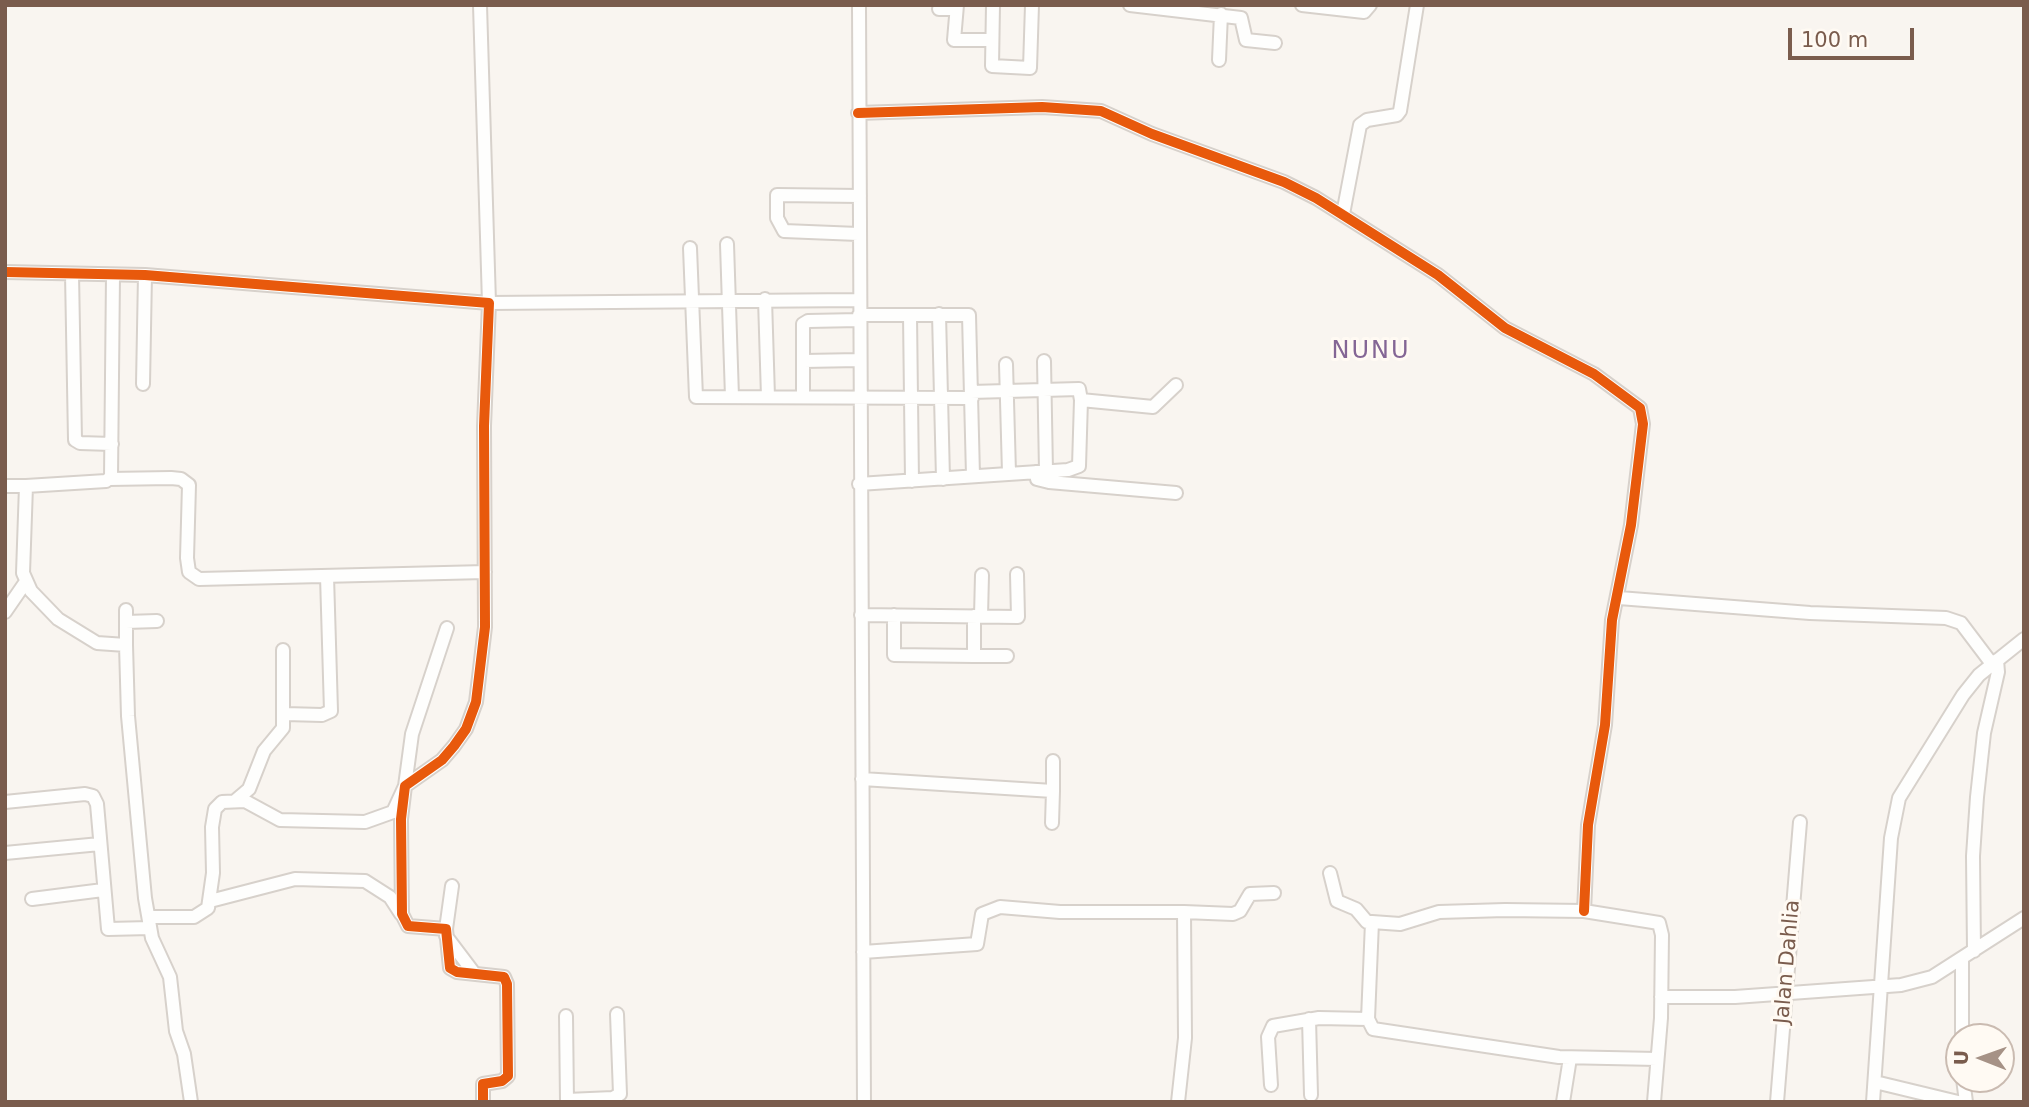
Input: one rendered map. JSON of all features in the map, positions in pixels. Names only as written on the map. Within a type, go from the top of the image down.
[{"type":"street","points":[[5,802],[85,794],[93,796],[97,804],[108,929],[201,916],[210,901],[215,809],[222,802],[245,801],[280,820],[365,822],[393,812],[405,786],[442,760],[472,716],[485,627],[484,426],[489,303],[480,5]]},
{"type":"street","points":[[859,5],[859,484],[864,1102]]},
{"type":"street","points":[[993,5],[992,66],[1030,68],[1032,5]]},
{"type":"street","points":[[1130,5],[1221,13],[1241,18],[1246,40],[1275,43]]},
{"type":"street","points":[[1302,5],[1364,12],[1370,5]]},
{"type":"street","points":[[1343,214],[1360,125],[1367,120],[1397,115],[1400,111],[1417,5]]},
{"type":"street","points":[[939,9],[956,7],[954,45],[992,40]]},
{"type":"street","points":[[1219,60],[1221,13]]},
{"type":"street","points":[[858,113],[1042,107],[1101,111],[1152,134],[1284,182],[1343,214],[1438,275],[1505,328],[1594,373],[1640,408],[1643,424],[1619,598],[1612,620],[1605,724],[1588,825],[1584,911]]},
{"type":"street","points":[[859,234],[784,231],[777,218],[777,195],[860,196]]},
{"type":"street","points":[[727,244],[732,397]]},
{"type":"street","points":[[690,248],[694,395],[698,398],[940,398],[1006,390],[1076,387],[1081,392],[1080,463],[1074,468],[859,484]]},
{"type":"street","points":[[5,272],[145,275],[489,303],[859,300]]},
{"type":"street","points":[[72,274],[75,440],[80,443],[112,444]]},
{"type":"street","points":[[109,479],[112,444],[113,275]]},
{"type":"street","points":[[143,384],[145,275]]},
{"type":"street","points":[[765,299],[768,397]]},
{"type":"street","points":[[803,397],[805,322],[966,313],[970,317],[973,476]]},
{"type":"street","points":[[939,314],[943,479]]},
{"type":"street","points":[[910,315],[912,481]]},
{"type":"street","points":[[804,361],[859,360]]},
{"type":"street","points":[[1044,361],[1041,471],[1037,479],[1176,493]]},
{"type":"street","points":[[1006,364],[1009,473]]},
{"type":"street","points":[[1081,400],[1153,407],[1176,384]]},
{"type":"street","points":[[5,486],[109,479],[181,479],[189,485],[189,572],[200,579],[485,572]]},
{"type":"street","points":[[5,612],[25,583],[26,486]]},
{"type":"street","points":[[860,615],[1018,617],[1017,574]]},
{"type":"street","points":[[974,656],[982,575]]},
{"type":"street","points":[[285,714],[322,715],[331,711],[327,576]]},
{"type":"street","points":[[25,583],[52,614],[94,642],[126,645]]},
{"type":"street","points":[[1619,598],[1810,613],[1946,618],[1961,623],[1995,662],[1998,672],[1984,733],[1977,797],[1963,1023]]},
{"type":"street","points":[[894,615],[894,655],[1007,656]]},
{"type":"street","points":[[156,621],[126,616],[128,716],[150,923],[170,977],[176,1031],[185,1059],[191,1102]]},
{"type":"street","points":[[402,914],[401,820],[412,734],[447,628]]},
{"type":"street","points":[[1873,1102],[1891,838],[1899,798],[1907,781],[1963,695],[1995,662],[2024,639]]},
{"type":"street","points":[[236,800],[249,789],[256,778],[264,751],[283,728],[283,650]]},
{"type":"street","points":[[1052,823],[1053,761]]},
{"type":"street","points":[[862,779],[1052,791]]},
{"type":"street","name":"Jalan Dahlia","points":[[1777,1102],[1800,822]]},
{"type":"street","points":[[5,853],[100,844]]},
{"type":"street","points":[[1330,873],[1337,901],[1356,909],[1367,922],[1400,925],[1429,913],[1453,911],[1584,911],[1659,923],[1662,935],[1661,997],[1654,1102]]},
{"type":"street","points":[[210,901],[295,879],[365,881],[390,897],[408,926],[446,932]]},
{"type":"street","points":[[452,886],[446,932],[450,968],[457,972],[504,976],[507,984],[508,1076],[502,1081],[483,1084],[483,1102]]},
{"type":"street","points":[[32,899],[103,890]]},
{"type":"street","points":[[863,952],[977,944],[982,914],[1000,907],[1060,912],[1233,914],[1240,911],[1250,894],[1274,893]]},
{"type":"street","points":[[1178,1102],[1185,1038],[1184,912]]},
{"type":"street","points":[[1661,997],[1785,995],[1880,988],[1932,977],[2024,918]]},
{"type":"street","points":[[1372,922],[1368,1019],[1373,1028],[1570,1058],[1657,1059]]},
{"type":"street","points":[[566,1016],[567,1101],[613,1098],[620,1094],[617,1014]]},
{"type":"street","points":[[1271,1085],[1270,1030],[1275,1025],[1346,1016],[1368,1019]]},
{"type":"street","points":[[1309,1019],[1311,1095]]},
{"type":"street","points":[[1563,1102],[1570,1058]]},
{"type":"street","points":[[1875,1082],[1958,1102]]},
{"type":"cycle path","points":[[858,113],[1042,107],[1101,111],[1152,134],[1284,182],[1316,198],[1438,275],[1505,328],[1594,374],[1640,408],[1643,424],[1631,525],[1612,620],[1605,725],[1588,825],[1584,911]]},
{"type":"cycle path","points":[[5,272],[145,275],[489,303],[484,426],[485,627],[476,702],[466,729],[454,746],[442,760],[405,786],[401,819],[402,914],[408,926],[446,929],[450,968],[457,972],[504,977],[507,984],[508,1076],[502,1081],[483,1084],[483,1102]]},
{"type":"district","name":"NUNU","points":[[1371,352]]}]
